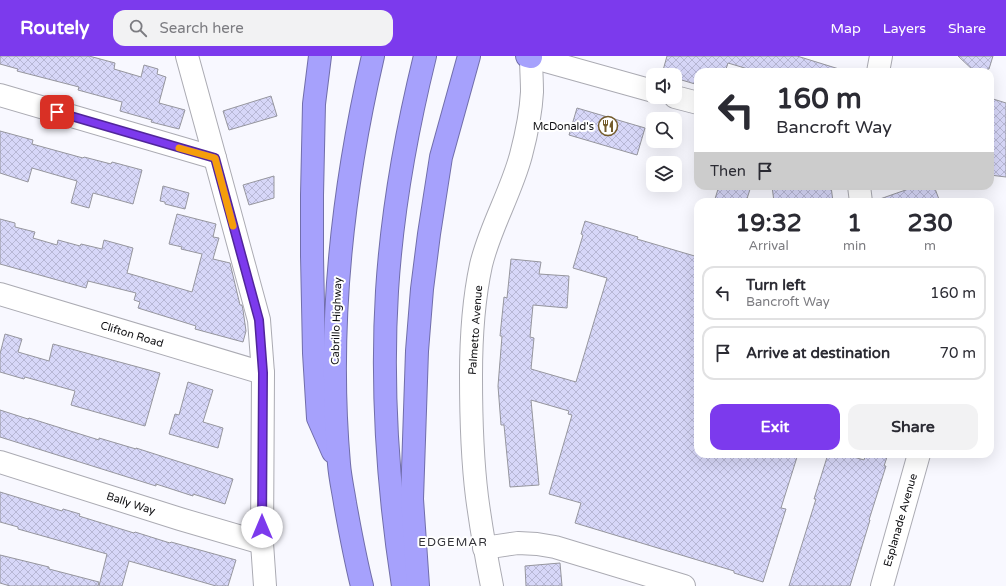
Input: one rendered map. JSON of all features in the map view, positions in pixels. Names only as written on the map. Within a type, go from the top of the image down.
[{"type":"highway","points":[[306,56],[314,104]]},
{"type":"highway","points":[[320,56],[314,104],[312,195],[315,389],[318,418],[339,466]]},
{"type":"highway","name":"Cabrillo Highway","points":[[362,586],[354,555],[339,466],[334,387],[338,278],[348,183],[373,56]]},
{"type":"highway","points":[[403,586],[388,456],[385,393],[387,290],[399,187],[417,87],[425,56]]},
{"type":"highway","points":[[418,586],[412,499],[416,351],[428,234],[441,157],[466,66],[472,65],[482,56]]},
{"type":"street","points":[[187,56],[259,320],[263,373],[262,543],[265,586]]},
{"type":"street","points":[[530,56],[646,89]]},
{"type":"street","name":"Palmetto Avenue","points":[[492,586],[484,548],[472,446],[471,360],[473,317],[476,291],[482,264],[490,238],[521,155],[525,138],[532,92],[530,56]]},
{"type":"street","points":[[879,68],[881,56]]},
{"type":"street","points":[[0,95],[215,158]]},
{"type":"street","points":[[682,99],[694,103]]},
{"type":"street","name":"Clifton Road","points":[[0,294],[263,373]]},
{"type":"street","name":"Esplanade Avenue","points":[[882,586],[918,458]]},
{"type":"street","name":"Bally Way","points":[[0,462],[180,519],[262,543]]},
{"type":"street","points":[[484,548],[518,543],[538,544],[563,549],[684,586]]},
{"type":"building","points":[[0,56],[89,56],[115,63],[114,69],[141,77],[144,65],[158,69],[157,74],[166,77],[159,103],[185,110],[179,129],[151,122],[152,120],[120,111],[122,102],[78,90],[79,87],[17,71],[18,69],[0,64]]},
{"type":"building","points":[[667,56],[797,56],[836,68],[745,68],[728,63],[726,68],[694,68],[694,84],[682,80],[682,68],[664,68]]},
{"type":"building","points":[[958,56],[993,56],[989,68],[971,68]]},
{"type":"building","points":[[271,96],[277,116],[229,130],[223,111]]},
{"type":"building","points":[[994,99],[1006,103],[1006,177],[994,176]]},
{"type":"building","points":[[577,108],[645,128],[637,155],[569,135]]},
{"type":"building","points":[[0,131],[33,140],[32,144],[83,158],[111,164],[112,162],[142,170],[133,204],[93,193],[89,208],[71,203],[77,181],[32,168],[28,182],[0,173]]},
{"type":"building","points":[[274,176],[274,198],[249,205],[243,185]]},
{"type":"building","points":[[163,186],[189,193],[185,209],[165,204],[165,202],[160,201]]},
{"type":"building","points":[[718,190],[750,190],[747,198],[715,198]]},
{"type":"building","points":[[772,190],[832,190],[832,198],[774,198]]},
{"type":"building","points":[[906,190],[936,190],[938,198],[883,198]]},
{"type":"building","points":[[177,214],[216,224],[213,237],[219,238],[213,259],[230,263],[240,305],[242,305],[243,310],[246,331],[243,342],[195,329],[196,326],[138,308],[140,302],[134,300],[136,293],[88,281],[86,288],[0,264],[0,219],[15,223],[15,227],[35,232],[33,238],[57,245],[58,240],[80,246],[81,244],[102,249],[104,240],[133,248],[127,273],[192,292],[202,254],[181,249],[182,247],[169,244]]},
{"type":"building","points":[[585,221],[638,237],[637,239],[694,256],[694,458],[797,458],[781,508],[786,509],[763,582],[734,573],[734,571],[575,523],[581,503],[549,494],[572,415],[568,414],[569,411],[531,400],[539,485],[510,487],[504,425],[501,425],[498,386],[502,336],[500,336],[504,297],[507,298],[511,259],[541,262],[539,274],[569,276],[567,308],[533,305],[530,337],[534,338],[531,369],[576,382],[607,278],[573,268],[583,235],[581,234]]},
{"type":"building","points":[[5,334],[22,339],[18,352],[49,361],[53,344],[160,373],[145,426],[71,405],[75,391],[25,377],[24,379],[0,372],[0,354]]},
{"type":"building","points":[[188,382],[213,390],[203,422],[223,428],[218,448],[169,434],[175,414],[179,415]]},
{"type":"building","points":[[0,410],[99,440],[99,438],[136,448],[233,479],[225,504],[193,494],[193,496],[156,484],[156,486],[0,437]]},
{"type":"building","points":[[827,458],[857,458],[864,460],[865,458],[887,458],[884,466],[886,466],[850,586],[789,586],[816,499],[814,499]]},
{"type":"building","points":[[0,492],[62,511],[63,509],[80,514],[79,516],[134,533],[135,532],[170,543],[171,542],[236,560],[228,586],[216,586],[129,561],[122,586],[99,586],[107,554],[18,529],[18,527],[0,522]]},
{"type":"building","points":[[0,555],[49,567],[49,569],[99,582],[98,586],[10,586],[0,583]]},
{"type":"building","points":[[560,563],[562,586],[526,586],[525,566]]},
{"type":"slow traffic","points":[[179,148],[215,158],[233,226]]},
{"type":"place","name":"McDonald's","points":[[608,126]]},
{"type":"district","name":"EDGEMAR","points":[[453,542]]},
{"type":"route","points":[[57,112],[215,158],[259,320],[263,373],[262,527]]}]
